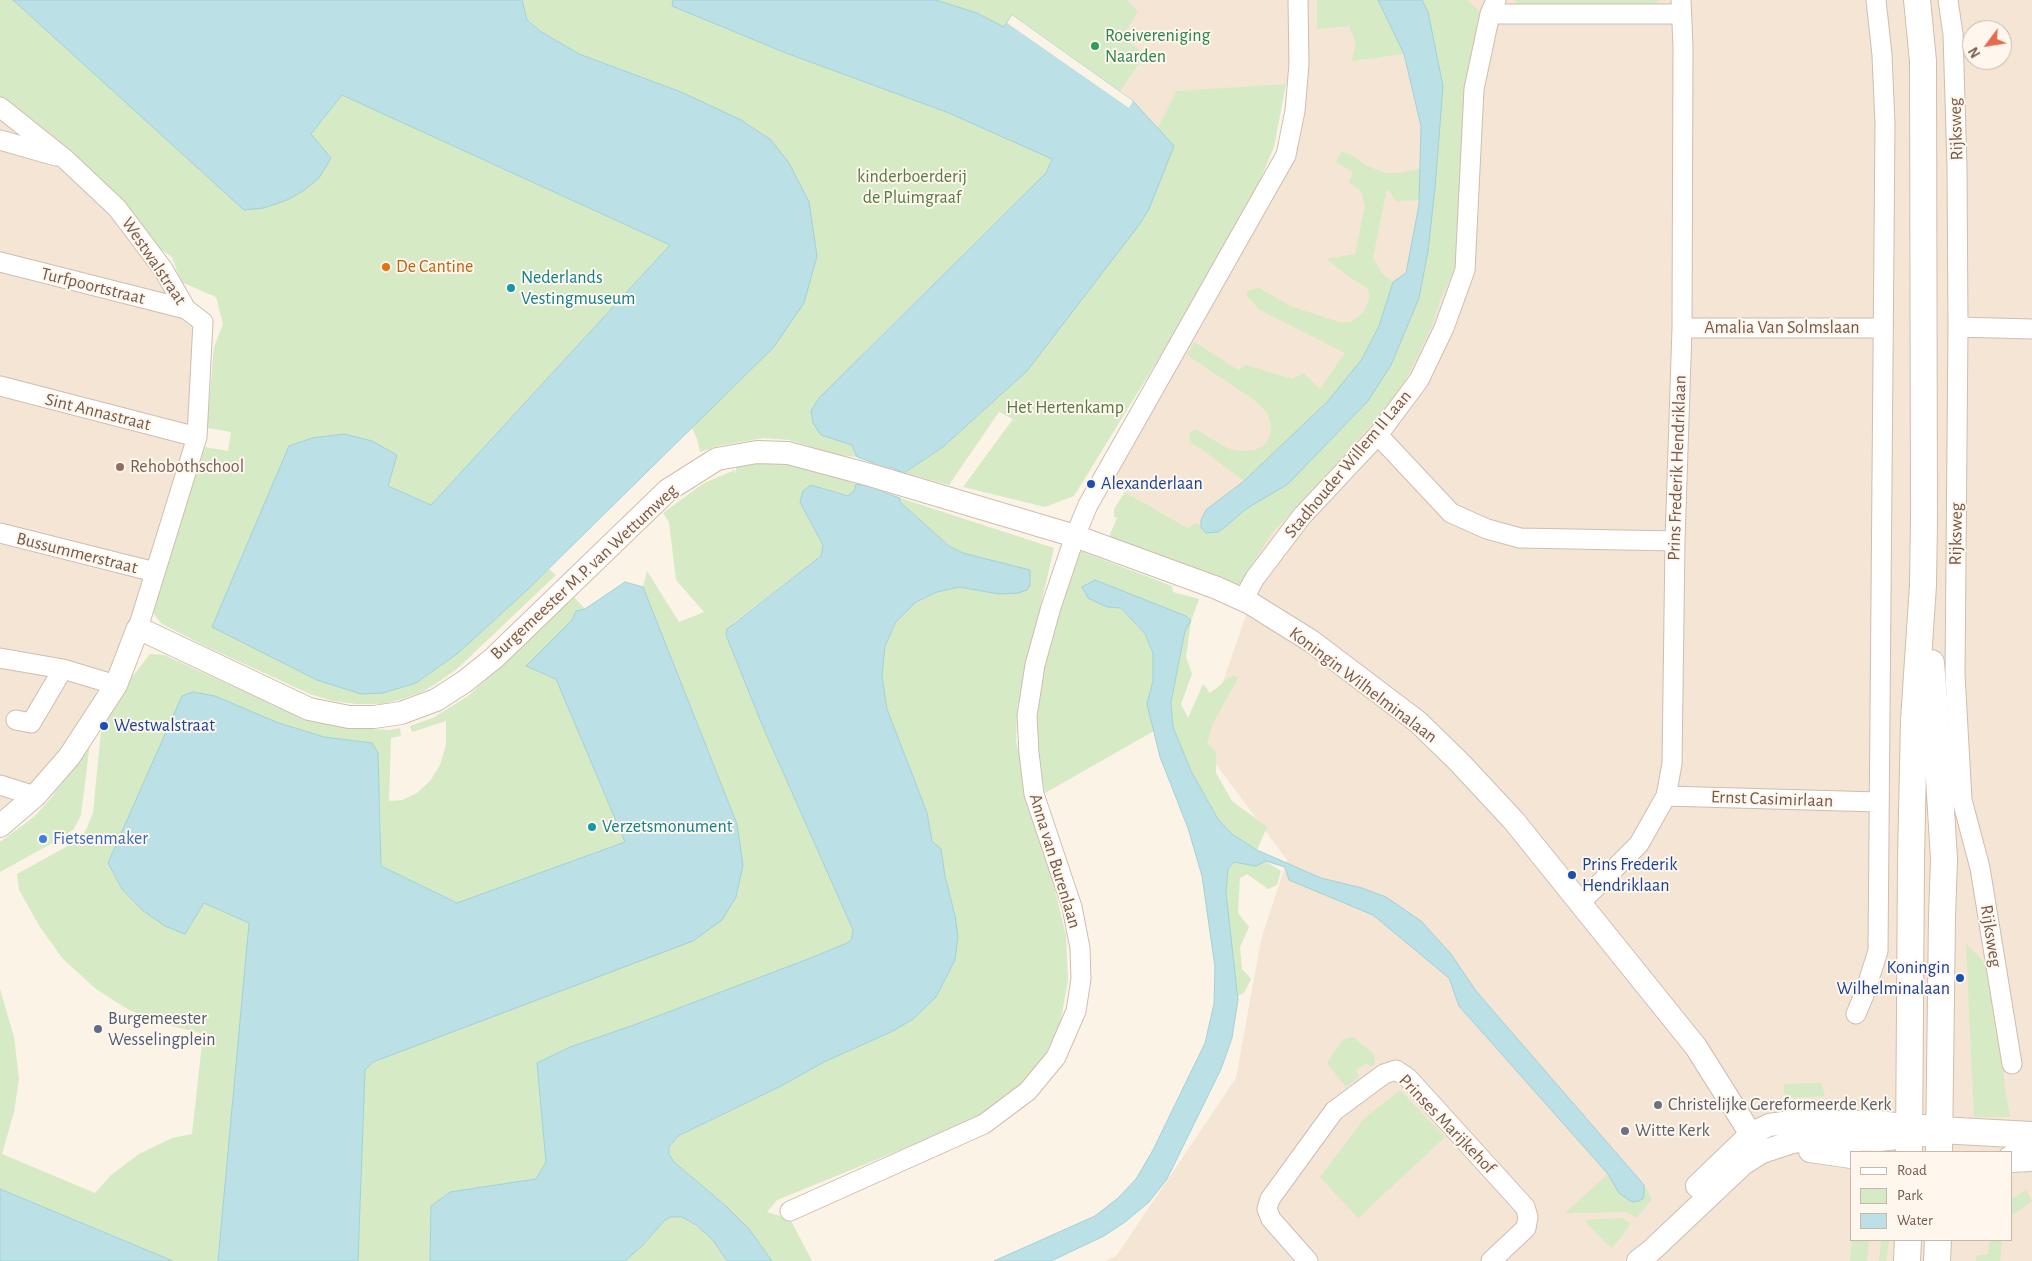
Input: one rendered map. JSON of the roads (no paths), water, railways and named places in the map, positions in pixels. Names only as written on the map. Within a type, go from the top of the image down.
[{"type":"main road","name":"Rijksweg","points":[[1910,1139],[1914,740],[1923,585],[1923,71],[1917,0]]},
{"type":"main road","name":"Rijksweg","points":[[1923,585],[1936,712],[1944,859],[1939,1141]]},
{"type":"main road","points":[[1910,1139],[1939,1141],[2032,1135]]},
{"type":"main road","points":[[2012,1160],[2032,1158]]},
{"type":"main road","points":[[1907,1261],[1908,1241]]},
{"type":"main road","points":[[1937,1261],[1938,1241]]},
{"type":"street","points":[[1076,536],[1088,505],[1286,155],[1295,111],[1299,64],[1298,0]]},
{"type":"street","points":[[1856,1014],[1878,951],[1885,124],[1882,55],[1876,0]]},
{"type":"street","name":"Rijksweg","points":[[1948,0],[1952,34],[1957,156],[1958,327],[1955,675],[1962,800],[1980,868],[2012,1064]]},
{"type":"street","points":[[1493,7],[1681,7]]},
{"type":"street","name":"Stadhouder Willem II Laan","points":[[1243,600],[1255,578],[1302,516],[1378,435],[1419,380],[1444,328],[1466,270],[1474,88],[1493,7]]},
{"type":"street","name":"Prins Frederik Hendriklaan","points":[[1579,904],[1639,844],[1666,796],[1672,764],[1675,541],[1682,328],[1681,7]]},
{"type":"street","name":"Westwalstraat","points":[[0,107],[65,159],[118,208],[163,269],[186,309],[204,322],[196,437],[138,628],[116,685],[69,757],[35,796],[0,826]]},
{"type":"street","points":[[0,140],[65,159]]},
{"type":"street","name":"Turfpoortstraat","points":[[0,262],[186,309]]},
{"type":"street","points":[[1958,327],[2032,329]]},
{"type":"street","name":"Amalia Van Solmslaan","points":[[1682,328],[1883,328]]},
{"type":"street","name":"Sint Annastraat","points":[[0,386],[196,437]]},
{"type":"street","points":[[1378,435],[1451,513],[1487,529],[1520,538],[1675,541]]},
{"type":"street","name":"Burgemeester M.P. van Wettumweg","points":[[138,628],[309,709],[349,718],[401,713],[436,700],[464,682],[494,658],[668,490],[717,459],[757,452],[788,453],[878,477],[1076,536]]},
{"type":"street","name":"Bussummerstraat","points":[[0,534],[155,572]]},
{"type":"street","name":"Koningin Wilhelminalaan","points":[[1076,536],[1217,588],[1243,600],[1311,641],[1418,722],[1460,763],[1514,821],[1696,1047],[1762,1145]]},
{"type":"street","name":"Anna van Burenlaan","points":[[790,1211],[984,1124],[1028,1091],[1056,1057],[1076,1011],[1080,948],[1072,907],[1034,794],[1027,716],[1035,665],[1051,607],[1076,536]]},
{"type":"street","points":[[0,658],[63,669],[116,685]]},
{"type":"street","points":[[16,720],[31,723],[63,669]]},
{"type":"street","points":[[0,785],[35,796]]},
{"type":"street","name":"Ernst Casimirlaan","points":[[1666,796],[1878,802]]},
{"type":"street","name":"Prinses Marijkehof","points":[[1308,1261],[1271,1219],[1267,1209],[1270,1199],[1334,1111],[1384,1074],[1396,1070],[1408,1078],[1525,1207],[1528,1217],[1526,1228],[1491,1261]]},
{"type":"street","points":[[1638,1261],[1762,1145],[1769,1125],[1790,1122],[1879,1122],[1910,1139]]},
{"type":"street","points":[[1633,1261],[1658,1227],[1762,1145],[1850,1157]]},
{"type":"water","points":[[13,0],[522,0],[527,20],[540,31],[579,54],[681,92],[741,120],[771,140],[789,163],[809,202],[817,256],[804,303],[773,348],[526,591],[457,654],[416,683],[383,693],[361,694],[317,680],[212,627],[289,446],[312,438],[344,434],[372,441],[397,455],[388,486],[431,505],[670,245],[342,95],[311,134],[331,158],[319,178],[303,191],[287,200],[264,208],[244,210]]},
{"type":"water","points":[[673,0],[936,0],[977,13],[1004,27],[1012,15],[1133,101],[1174,146],[1149,209],[1139,225],[1027,371],[943,447],[904,473],[890,467],[883,492],[900,498],[900,502],[949,546],[963,553],[1030,570],[1030,585],[1027,590],[1018,593],[999,594],[959,587],[937,592],[916,602],[896,622],[885,646],[882,676],[887,709],[927,813],[932,841],[941,849],[945,876],[955,916],[958,937],[955,960],[936,997],[913,1019],[893,1031],[824,1062],[781,1086],[678,1136],[669,1147],[669,1154],[674,1162],[726,1206],[749,1229],[772,1261],[727,1261],[712,1239],[696,1225],[682,1217],[671,1217],[665,1220],[642,1246],[625,1261],[430,1261],[431,1206],[450,1192],[536,1179],[546,1162],[537,1063],[570,1047],[634,1025],[808,959],[851,940],[853,930],[763,727],[726,635],[727,629],[821,556],[823,545],[800,502],[803,491],[811,485],[848,496],[854,491],[856,484],[867,486],[874,463],[857,457],[852,445],[821,435],[813,423],[811,411],[819,398],[1046,173],[1052,159],[949,113],[786,53],[672,6]]},
{"type":"water","points":[[1378,0],[1422,0],[1428,12],[1443,86],[1428,251],[1419,298],[1391,365],[1368,401],[1288,484],[1246,509],[1218,532],[1206,533],[1201,528],[1201,520],[1206,510],[1244,481],[1328,401],[1362,359],[1379,326],[1393,282],[1406,273],[1419,205],[1421,126],[1404,54]]},
{"type":"water","points":[[1095,580],[1186,616],[1191,621],[1185,631],[1171,702],[1173,727],[1191,771],[1218,819],[1232,834],[1257,850],[1321,878],[1362,888],[1386,897],[1421,921],[1451,954],[1476,991],[1644,1185],[1644,1198],[1632,1202],[1619,1193],[1608,1174],[1459,1006],[1449,978],[1373,915],[1289,880],[1285,867],[1266,861],[1256,866],[1234,862],[1228,869],[1226,893],[1238,1000],[1232,1038],[1221,1069],[1167,1179],[1149,1202],[1104,1236],[1051,1261],[994,1261],[1095,1216],[1118,1198],[1136,1179],[1153,1150],[1205,1043],[1214,1004],[1215,967],[1202,876],[1188,828],[1160,757],[1147,704],[1153,681],[1153,653],[1145,634],[1121,608],[1107,607],[1088,598],[1082,587]]},
{"type":"water","points":[[625,582],[643,587],[737,824],[743,865],[736,897],[722,920],[693,941],[373,1062],[365,1070],[358,1261],[218,1261],[249,923],[204,903],[185,934],[165,926],[142,910],[122,889],[108,863],[182,696],[193,692],[215,696],[276,722],[324,737],[372,743],[378,753],[381,866],[457,903],[625,842],[556,679],[526,666],[572,620],[576,611],[585,609]]},
{"type":"water","points":[[0,1189],[173,1261],[0,1261]]},
{"type":"place","name":"Roeivereniging Naarden","points":[[1095,46]]},
{"type":"place","name":"De Cantine","points":[[386,267]]},
{"type":"place","name":"Nederlands Vestingmuseum","points":[[511,288]]},
{"type":"place","name":"Rehobothschool","points":[[120,467]]},
{"type":"place","name":"Alexanderlaan","points":[[1091,484]]},
{"type":"place","name":"Westwalstraat","points":[[104,726]]},
{"type":"place","name":"Verzetsmonument","points":[[592,827]]},
{"type":"place","name":"Fietsenmaker","points":[[43,839]]},
{"type":"place","name":"Prins Frederik Hendriklaan","points":[[1572,875]]},
{"type":"place","name":"Koningin Wilhelminalaan","points":[[1960,978]]},
{"type":"place","name":"Burgemeester Wesselingplein","points":[[98,1029]]},
{"type":"place","name":"Christelijke Gereformeerde Kerk","points":[[1658,1105]]},
{"type":"place","name":"Witte Kerk","points":[[1625,1131]]},
{"type":"park label","name":"kinderboerderij de Pluimgraaf","points":[[912,187]]},
{"type":"park label","name":"Het Hertenkamp","points":[[1065,408]]}]
